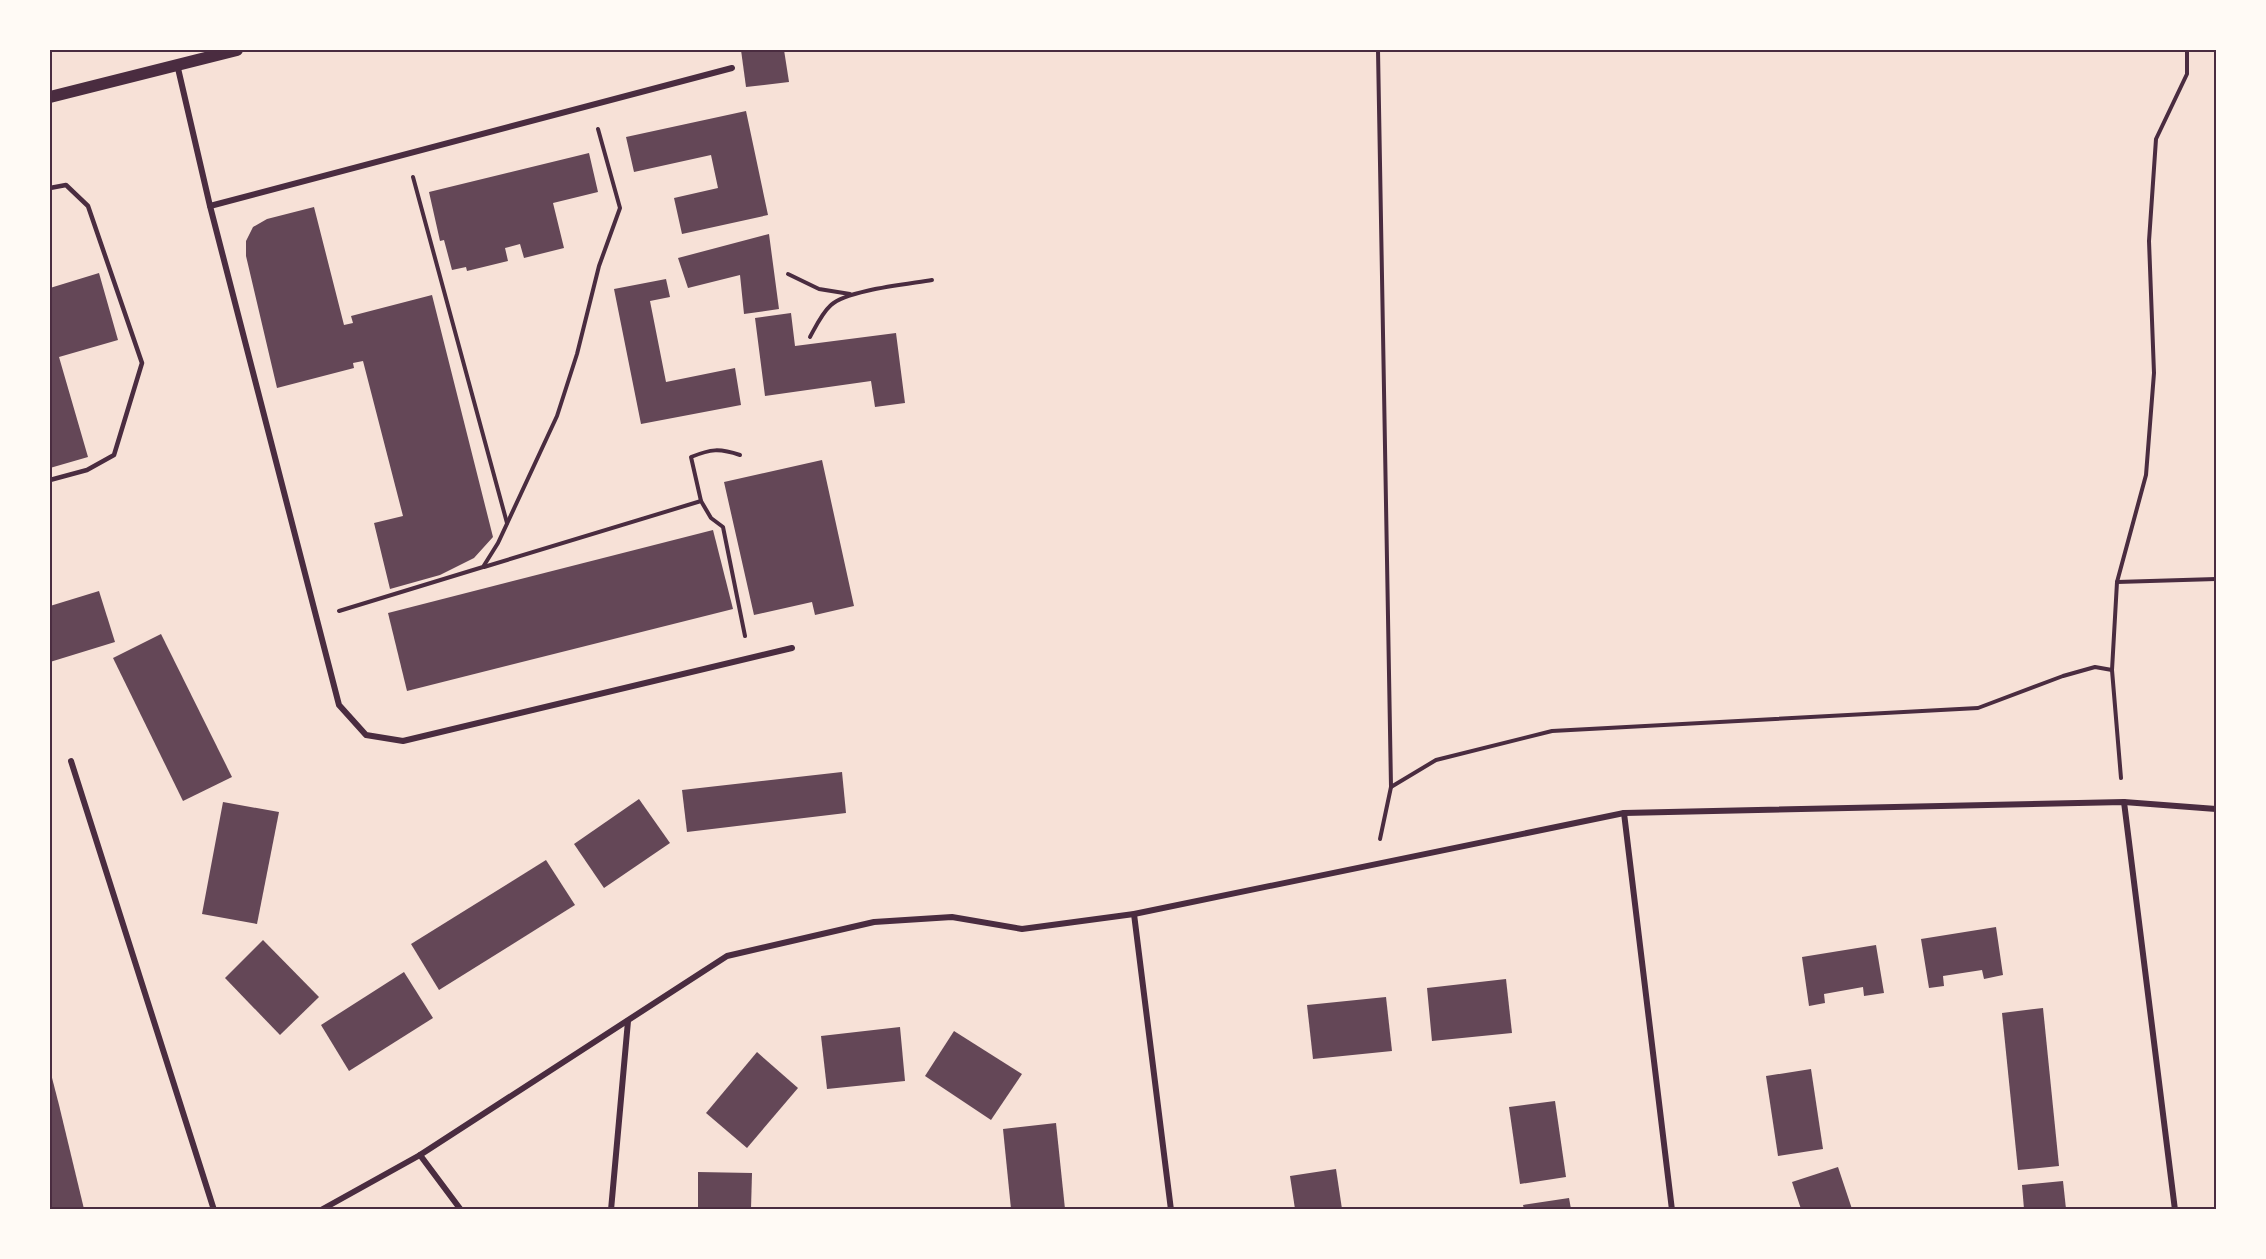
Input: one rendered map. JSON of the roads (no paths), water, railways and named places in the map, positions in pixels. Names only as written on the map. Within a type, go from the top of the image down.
[{"type":"main road","points":[[50,97],[237,50]]},
{"type":"street","points":[[176,64],[210,206],[339,705],[366,735],[402,741],[792,648]]},
{"type":"street","points":[[210,206],[732,68]]},
{"type":"street","points":[[71,761],[214,1209]]},
{"type":"street","points":[[2124,802],[2175,1209]]},
{"type":"street","points":[[321,1209],[420,1155],[728,956],[874,922],[951,918],[1022,929],[1134,914],[1624,813],[2124,802],[2217,809]]},
{"type":"street","points":[[1624,813],[1672,1209]]},
{"type":"street","points":[[1134,914],[1171,1209]]},
{"type":"street","points":[[611,1209],[628,1021]]},
{"type":"street","points":[[420,1155],[461,1209]]},
{"type":"lane","points":[[50,188],[66,185],[88,206],[142,363],[114,455],[87,470],[50,480]]}]
